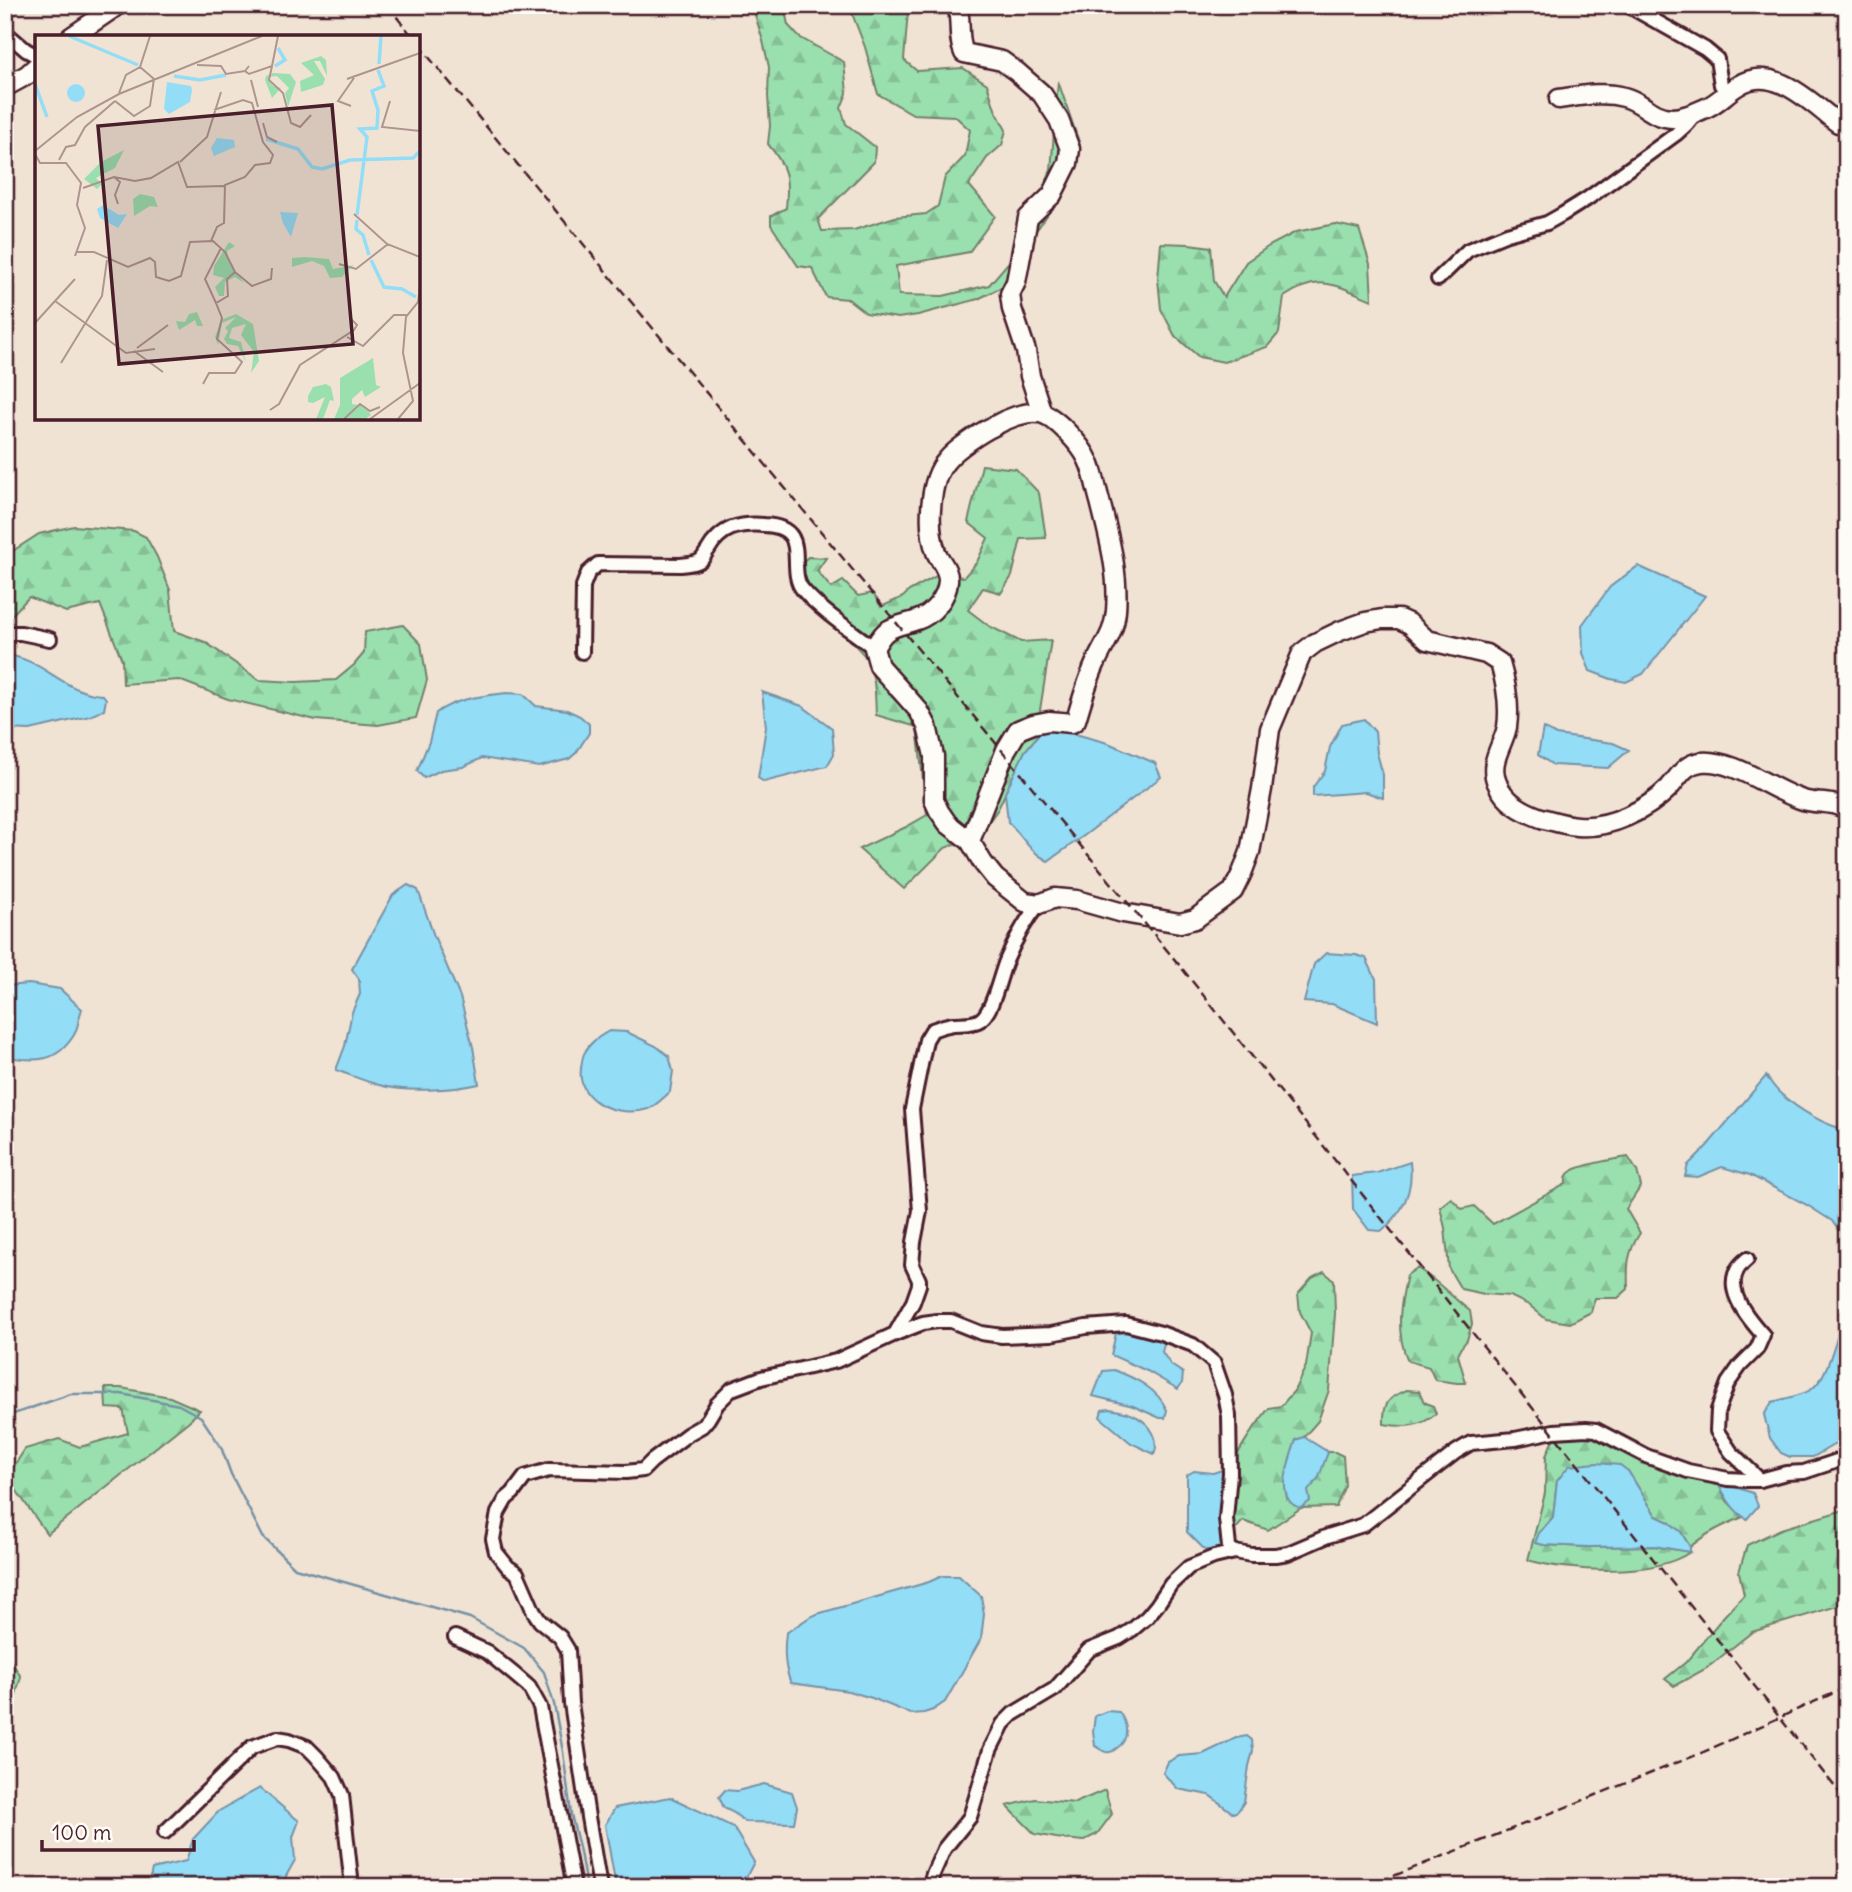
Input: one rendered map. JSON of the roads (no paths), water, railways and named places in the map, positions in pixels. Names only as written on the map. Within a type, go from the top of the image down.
[{"type":"street","points":[[74,35],[118,5]]},
{"type":"street","points":[[957,5],[960,45],[964,53],[1002,61],[1042,94],[1059,120],[1070,149],[1068,163],[1052,195],[1028,218],[1016,282],[1010,294],[1042,413],[1057,423],[1088,459],[1114,562],[1116,612],[1110,637],[1097,659],[1076,720],[1072,723],[1041,722],[1018,730],[1006,750],[970,841]]},
{"type":"street","points":[[1627,5],[1705,49],[1717,59],[1721,85],[1727,94]]},
{"type":"street","points":[[5,32],[35,55]]},
{"type":"street","points":[[5,87],[35,68]]},
{"type":"street","points":[[1559,99],[1595,94],[1625,97],[1658,117],[1675,118],[1696,113],[1751,79],[1775,81],[1790,87],[1842,127]]},
{"type":"street","points":[[1438,279],[1468,250],[1497,237],[1547,223],[1587,199],[1668,141],[1696,113]]},
{"type":"street","points":[[874,648],[887,630],[919,620],[936,608],[943,597],[948,580],[932,533],[932,499],[936,479],[946,460],[984,430],[1020,415],[1042,413]]},
{"type":"street","points":[[582,652],[583,586],[588,573],[598,564],[695,563],[702,559],[721,535],[732,528],[755,524],[785,529],[792,539],[801,589],[874,648],[879,666],[919,711],[927,726],[934,756],[934,800],[939,811],[948,824],[970,841],[995,878],[1025,902],[1039,904],[1055,898],[1077,900],[1123,913],[1180,923],[1195,919],[1233,891],[1242,873],[1250,852],[1262,789],[1269,729],[1302,653],[1315,643],[1340,631],[1382,619],[1399,619],[1410,624],[1427,640],[1486,654],[1500,663],[1507,693],[1507,727],[1494,759],[1495,780],[1505,799],[1535,816],[1579,827],[1603,824],[1638,810],[1668,788],[1686,767],[1698,762],[1711,762],[1742,772],[1803,801],[1833,804],[1847,809]]},
{"type":"street","points":[[5,633],[21,633],[50,639]]},
{"type":"street","points":[[895,1334],[919,1285],[912,1265],[920,1211],[912,1109],[926,1040],[932,1030],[952,1024],[972,1023],[980,1020],[986,1013],[1014,942],[1039,904]]},
{"type":"street","points":[[1746,1259],[1734,1278],[1734,1290],[1745,1314],[1763,1335],[1758,1349],[1728,1382],[1718,1410],[1717,1431],[1731,1452],[1759,1480]]},
{"type":"street","points":[[600,1887],[571,1703],[568,1650],[560,1637],[534,1612],[517,1573],[496,1552],[493,1539],[495,1525],[506,1499],[525,1476],[550,1470],[643,1470],[702,1426],[717,1404],[732,1390],[761,1378],[835,1361],[923,1323],[951,1321],[981,1334],[1002,1336],[1051,1334],[1086,1327],[1126,1324],[1193,1345],[1213,1363],[1225,1395],[1229,1416],[1230,1473],[1226,1519],[1229,1547],[1235,1552]]},
{"type":"street","points":[[929,1887],[944,1849],[970,1816],[990,1751],[1003,1724],[1013,1714],[1055,1689],[1089,1650],[1133,1629],[1147,1617],[1171,1584],[1189,1567],[1235,1552],[1251,1555],[1289,1553],[1363,1525],[1456,1452],[1471,1444],[1571,1429],[1596,1430],[1646,1456],[1688,1471],[1728,1479],[1759,1480],[1821,1467],[1847,1456]]},
{"type":"street","points":[[455,1637],[487,1652],[515,1675],[529,1687],[540,1707],[574,1887]]},
{"type":"street","points":[[165,1832],[252,1747],[277,1738],[289,1740],[307,1747],[316,1756],[334,1777],[342,1795],[352,1887]]},
{"type":"water","points":[[1638,566],[1705,596],[1643,674],[1626,682],[1590,671],[1583,653],[1582,625],[1610,587]]},
{"type":"water","points":[[5,655],[31,662],[76,688],[103,695],[106,699],[104,710],[90,716],[30,730],[5,729]]},
{"type":"water","points":[[762,692],[802,706],[832,728],[834,754],[827,766],[764,782],[758,778],[766,727]]},
{"type":"water","points":[[507,693],[523,694],[536,706],[567,710],[580,716],[589,724],[589,733],[576,753],[569,759],[539,767],[482,758],[463,767],[441,770],[424,778],[417,771],[429,742],[436,713],[461,701]]},
{"type":"water","points":[[1364,719],[1375,732],[1383,775],[1383,798],[1366,792],[1313,796],[1313,787],[1325,771],[1330,747],[1342,724]]},
{"type":"water","points":[[1046,726],[1108,743],[1155,763],[1161,777],[1048,861],[1030,848],[1008,822],[1005,793],[1025,751]]},
{"type":"water","points":[[1543,728],[1556,735],[1613,743],[1629,750],[1608,768],[1553,765],[1538,755]]},
{"type":"water","points":[[408,885],[418,890],[460,997],[479,1084],[443,1089],[390,1088],[336,1070],[345,1046],[352,1012],[360,994],[359,979],[352,969],[393,895]]},
{"type":"water","points":[[1326,953],[1366,958],[1376,979],[1377,1023],[1332,1004],[1304,1002],[1314,964]]},
{"type":"water","points":[[29,984],[60,989],[82,1009],[77,1029],[67,1044],[52,1056],[36,1059],[6,1057],[5,986]]},
{"type":"water","points":[[609,1031],[627,1032],[656,1046],[669,1056],[673,1071],[670,1092],[651,1108],[637,1111],[613,1109],[592,1099],[585,1090],[581,1080],[583,1055],[592,1042]]},
{"type":"water","points":[[1766,1076],[1779,1092],[1804,1111],[1830,1125],[1847,1130],[1847,1243],[1832,1221],[1750,1175],[1722,1167],[1698,1177],[1685,1176],[1688,1165]]},
{"type":"water","points":[[1410,1162],[1410,1182],[1401,1209],[1381,1231],[1369,1230],[1353,1209],[1352,1176],[1377,1173]]},
{"type":"water","points":[[1124,1329],[1165,1340],[1162,1352],[1171,1365],[1183,1373],[1178,1389],[1111,1355],[1116,1333]]},
{"type":"water","points":[[1839,1331],[1847,1336],[1847,1437],[1813,1457],[1790,1457],[1781,1453],[1770,1438],[1764,1415],[1772,1402],[1803,1394],[1816,1386],[1828,1364]]},
{"type":"water","points":[[1114,1370],[1137,1380],[1151,1390],[1167,1410],[1165,1418],[1133,1406],[1093,1396],[1103,1371]]},
{"type":"water","points":[[1102,1410],[1131,1414],[1146,1424],[1155,1438],[1154,1454],[1131,1443],[1100,1417]]},
{"type":"water","points":[[1304,1437],[1328,1452],[1319,1477],[1308,1491],[1310,1501],[1301,1508],[1292,1504],[1287,1497],[1285,1478],[1296,1440]]},
{"type":"water","points":[[1596,1463],[1620,1465],[1628,1471],[1656,1516],[1681,1532],[1690,1552],[1654,1546],[1588,1547],[1535,1543],[1539,1533],[1553,1517],[1557,1481],[1569,1466]]},
{"type":"water","points":[[1225,1469],[1224,1548],[1205,1550],[1187,1532],[1187,1475],[1194,1471],[1213,1473]]},
{"type":"water","points":[[1717,1481],[1753,1493],[1758,1506],[1747,1519],[1733,1507]]},
{"type":"water","points":[[942,1576],[959,1576],[981,1596],[984,1614],[981,1639],[945,1702],[933,1710],[911,1714],[848,1691],[791,1683],[785,1658],[786,1633],[817,1614]]},
{"type":"water","points":[[1107,1711],[1119,1712],[1124,1721],[1126,1736],[1113,1751],[1105,1752],[1095,1746],[1093,1731],[1095,1716]]},
{"type":"water","points":[[1247,1736],[1252,1740],[1253,1751],[1244,1802],[1238,1811],[1233,1813],[1209,1795],[1178,1789],[1163,1773],[1168,1762],[1179,1756],[1203,1754],[1236,1738]]},
{"type":"water","points":[[764,1784],[792,1792],[797,1807],[794,1823],[745,1822],[724,1808],[719,1797],[725,1790],[737,1791]]},
{"type":"water","points":[[260,1788],[299,1821],[293,1837],[295,1860],[280,1887],[148,1887],[152,1869],[186,1861],[193,1839],[219,1811]]},
{"type":"water","points":[[670,1797],[733,1827],[754,1862],[741,1887],[616,1887],[605,1825],[615,1808]]},
{"type":"waterway","points":[[5,1417],[71,1394],[121,1394],[179,1405],[201,1417],[221,1447],[231,1474],[263,1537],[295,1568],[470,1618],[524,1648],[544,1672],[554,1704],[571,1814],[586,1887]]},
{"type":"railway","points":[[387,5],[411,35]]},
{"type":"railway","points":[[420,46],[1180,966],[1847,1802]]},
{"type":"railway","points":[[1366,1887],[1699,1754],[1847,1687]]}]
